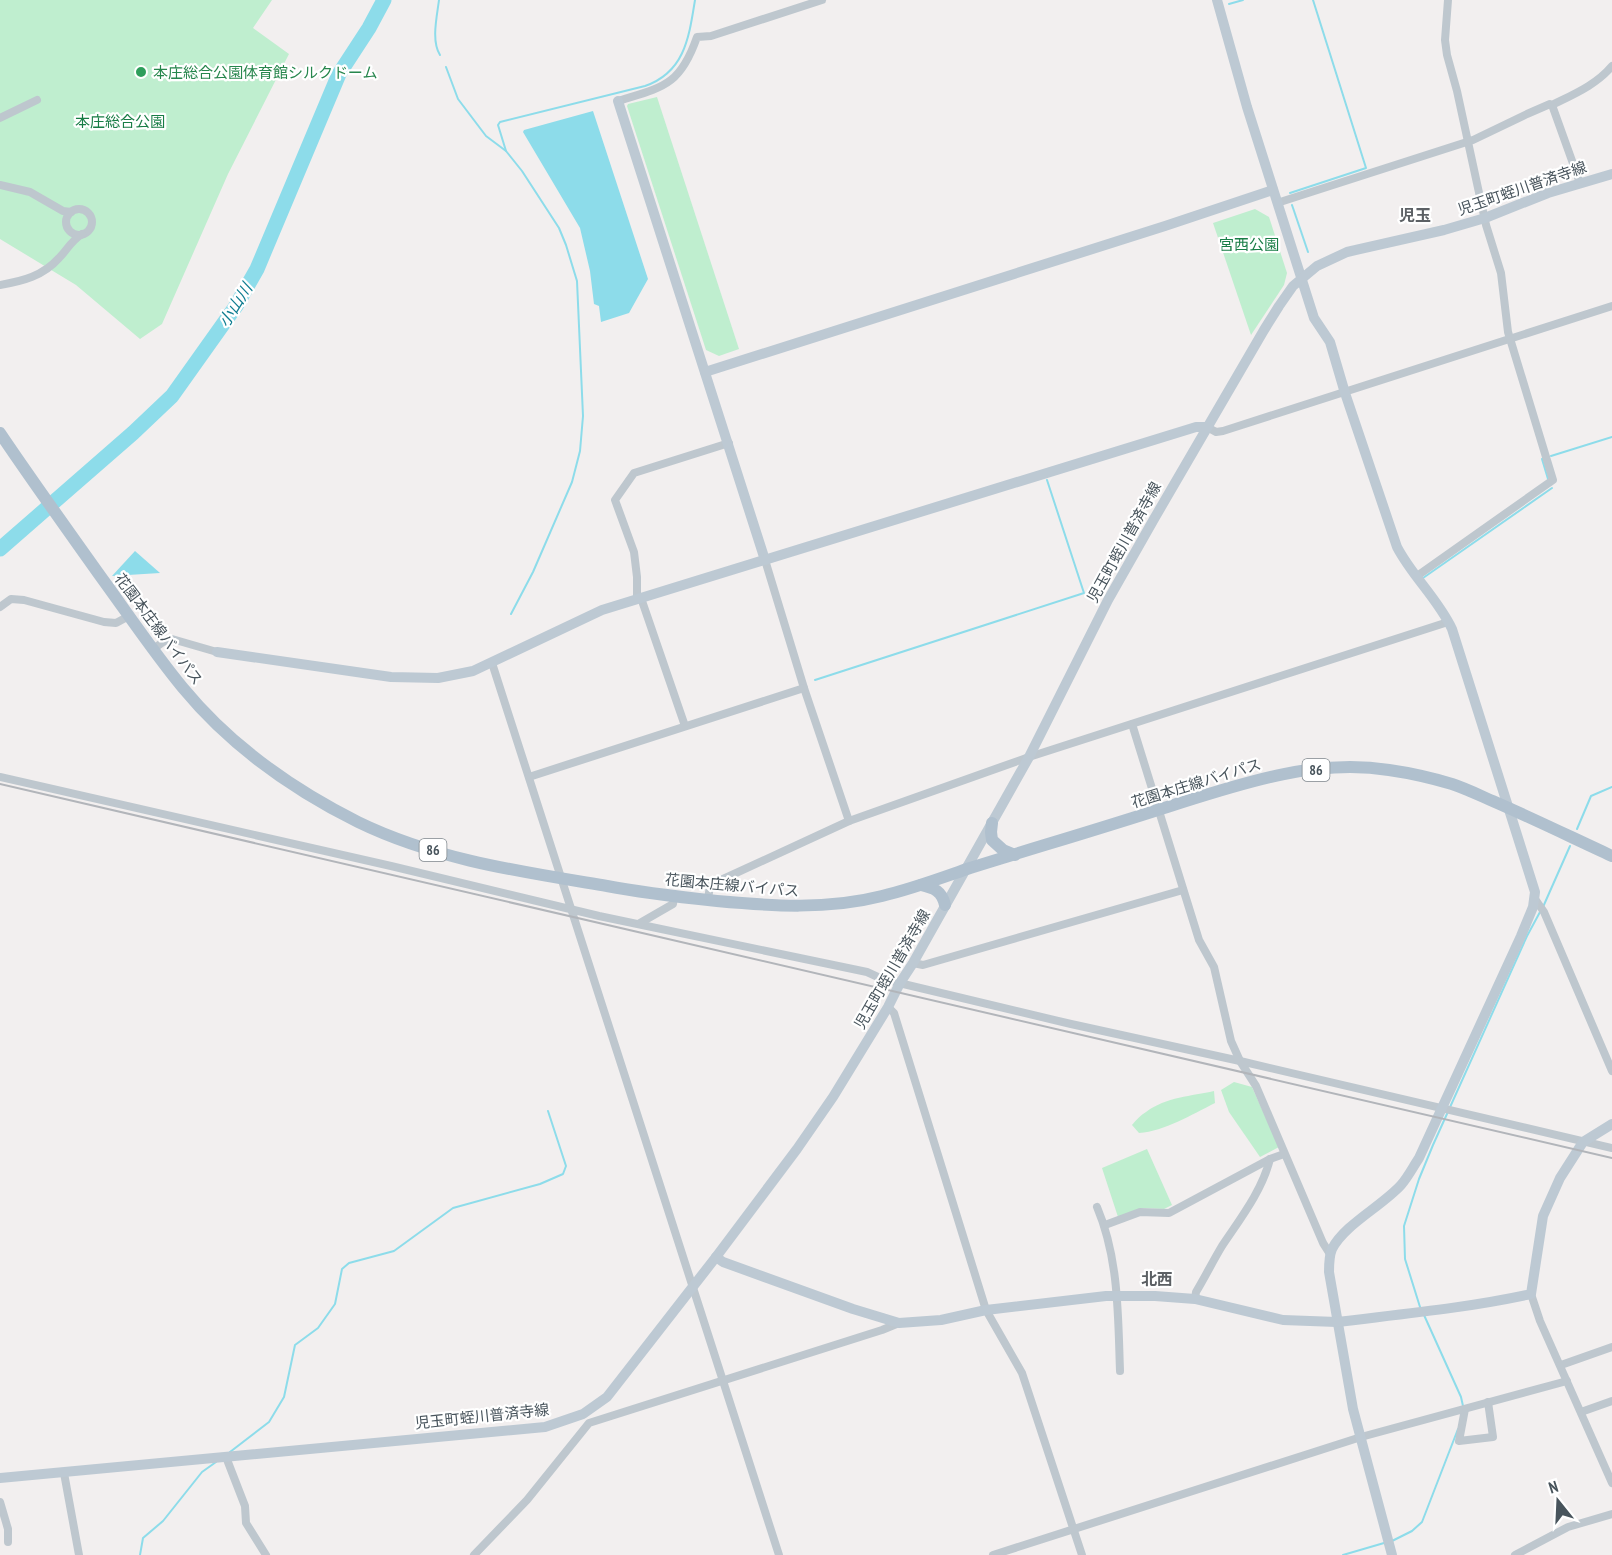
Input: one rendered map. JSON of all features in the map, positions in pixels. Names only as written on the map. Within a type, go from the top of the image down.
[{"type":"main road","name":"花園本庄線バイパス","points":[[0,433],[152,650],[186,692],[233,739],[291,784],[359,822],[423,847],[482,864],[708,900],[774,906],[843,904],[921,885],[1246,782],[1294,772],[1353,767],[1386,769],[1455,785],[1612,856]]},
{"type":"main road","points":[[992,823],[992,840],[1003,850],[1015,855]]},
{"type":"main road","points":[[921,885],[940,893],[945,905]]},
{"type":"street","points":[[822,0],[711,36],[697,37],[687,62],[672,79],[657,89],[618,100],[729,443],[804,688],[849,821]]},
{"type":"street","points":[[1217,0],[1247,107],[1314,318],[1330,342],[1397,547],[1448,622],[1534,885],[1535,899],[1521,936],[1419,1158],[1401,1185],[1349,1229],[1330,1254],[1329,1272],[1353,1409],[1392,1555]]},
{"type":"street","points":[[1417,576],[1553,480],[1510,339],[1501,273],[1485,218],[1457,91],[1445,48],[1448,0]]},
{"type":"street","points":[[1277,203],[1467,142],[1552,105],[1591,85],[1612,66]]},
{"type":"street","points":[[0,118],[37,100]]},
{"type":"street","points":[[1552,105],[1580,183]]},
{"type":"street","name":"児玉町蛭川普済寺線","points":[[0,1478],[545,1427],[586,1419],[608,1397],[694,1287],[833,1097],[888,1007],[966,870],[1029,757],[1108,600],[1207,427],[1279,306],[1302,278],[1326,261],[1347,252],[1432,234],[1485,218],[1548,193],[1612,174]]},
{"type":"street","points":[[0,185],[30,192],[67,214]]},
{"type":"street","points":[[705,372],[1273,190]]},
{"type":"street","points":[[0,285],[33,277],[46,270],[58,260],[71,241],[89,230],[92,222],[86,212],[75,210],[67,214]]},
{"type":"street","points":[[67,214],[67,227],[73,233],[81,234]]},
{"type":"street","points":[[70,230],[71,241]]},
{"type":"street","points":[[152,650],[172,639],[217,652],[405,678],[438,678],[464,674],[492,663],[602,610],[639,598],[1196,427],[1207,427],[1216,432],[1223,431],[1612,306]]},
{"type":"street","points":[[685,726],[639,598],[634,552],[615,500],[634,473],[729,443]]},
{"type":"street","points":[[0,607],[11,599],[24,600],[104,622],[116,623],[129,616]]},
{"type":"street","points":[[708,900],[710,885],[849,821],[1029,757],[1448,622]]},
{"type":"street","points":[[492,663],[779,1555]]},
{"type":"street","points":[[529,777],[804,688]]},
{"type":"street","points":[[1132,724],[1199,940],[1214,967],[1230,1041],[1256,1086],[1323,1243],[1330,1254]]},
{"type":"street","points":[[0,777],[571,909],[867,972],[880,978],[1071,1024],[1612,1148]]},
{"type":"street","points":[[913,963],[922,965],[1184,890]]},
{"type":"street","points":[[640,923],[674,904],[674,896]]},
{"type":"street","points":[[1535,899],[1544,912],[1610,1060],[1612,1071]]},
{"type":"street","points":[[888,1007],[894,1013],[986,1310],[1022,1373],[1082,1555]]},
{"type":"street","points":[[1612,1124],[1583,1142],[1560,1178],[1543,1215],[1531,1294],[1540,1322],[1612,1483]]},
{"type":"street","points":[[1105,1225],[1140,1212],[1169,1213],[1270,1159],[1284,1154]]},
{"type":"street","points":[[1195,1299],[1196,1292],[1222,1247],[1242,1218],[1266,1173],[1270,1159]]},
{"type":"street","points":[[1097,1207],[1105,1225],[1115,1270],[1120,1371]]},
{"type":"street","points":[[716,1257],[723,1262],[853,1309],[899,1323]]},
{"type":"street","points":[[474,1555],[527,1500],[586,1419],[722,1382],[899,1323],[941,1320],[986,1310],[1056,1301],[1117,1296],[1195,1299],[1283,1320],[1337,1322],[1455,1307],[1531,1294]]},
{"type":"street","points":[[1561,1365],[1612,1347]]},
{"type":"street","points":[[993,1555],[1361,1437],[1567,1381]]},
{"type":"street","points":[[1581,1412],[1612,1401]]},
{"type":"street","points":[[1465,1408],[1459,1442],[1493,1437],[1488,1402]]},
{"type":"street","points":[[226,1457],[245,1506],[246,1523],[266,1555]]},
{"type":"street","points":[[64,1473],[79,1555]]},
{"type":"street","points":[[0,1502],[8,1529],[8,1542]]},
{"type":"street","points":[[1515,1555],[1568,1527],[1612,1514]]},
{"type":"green space","name":"本庄総合公園","points":[[0,0],[272,0],[253,28],[289,54],[228,174],[162,324],[140,339],[76,285],[0,239]]},
{"type":"green space","points":[[657,97],[739,349],[719,356],[706,350],[627,106]]},
{"type":"green space","name":"宮西公園","points":[[1255,209],[1269,217],[1287,273],[1284,285],[1251,335],[1213,223]]},
{"type":"green space","points":[[1234,1082],[1252,1087],[1279,1147],[1260,1157],[1229,1112],[1221,1090]]},
{"type":"green space","points":[[1214,1091],[1215,1103],[1168,1126],[1139,1133],[1132,1125],[1144,1113],[1162,1103]]},
{"type":"green space","points":[[1147,1149],[1172,1205],[1164,1209],[1142,1208],[1118,1217],[1102,1168]]},
{"type":"water","points":[[593,111],[648,279],[629,313],[601,322],[599,306],[594,304],[590,271],[580,228],[523,132]]},
{"type":"water","points":[[135,551],[160,573],[112,576]]},
{"type":"waterway","name":"小山川","points":[[0,549],[172,396],[236,306],[257,269],[339,74],[384,0]]},
{"type":"waterway","points":[[439,0],[435,36],[440,55]]},
{"type":"waterway","points":[[506,151],[498,125],[500,122],[645,86],[669,72],[683,52],[695,0]]},
{"type":"waterway","points":[[1229,4],[1243,0]]},
{"type":"waterway","points":[[1290,193],[1366,168],[1313,0]]},
{"type":"waterway","points":[[446,67],[458,99],[486,136],[506,151],[522,171],[559,228],[577,281],[583,416],[580,451],[572,482],[533,572],[511,614]]},
{"type":"waterway","points":[[1292,205],[1308,252]]},
{"type":"waterway","points":[[1551,456],[1612,437]]},
{"type":"waterway","points":[[1544,458],[1542,459],[1548,479]]},
{"type":"waterway","points":[[815,680],[1084,593],[1047,480]]},
{"type":"waterway","points":[[1423,578],[1552,488]]},
{"type":"waterway","points":[[1577,829],[1591,796],[1612,787]]},
{"type":"waterway","points":[[1543,907],[1570,846]]},
{"type":"waterway","points":[[1420,1307],[1405,1259],[1404,1226],[1433,1145],[1540,912]]},
{"type":"waterway","points":[[230,1452],[269,1422],[284,1397],[295,1345],[318,1328],[335,1304],[342,1269],[349,1263],[394,1251],[453,1208],[540,1184],[563,1174],[566,1166],[548,1111]]},
{"type":"waterway","points":[[1424,1315],[1463,1406]]},
{"type":"waterway","points":[[1392,1541],[1412,1531],[1422,1522],[1458,1429]]},
{"type":"waterway","points":[[140,1555],[143,1538],[163,1521],[202,1472],[216,1462]]},
{"type":"waterway","points":[[1343,1555],[1384,1543]]},
{"type":"railway","points":[[0,784],[1612,1158]]},
{"type":"place","name":"本庄総合公園体育館シルクドーム","points":[[141,72]]},
{"type":"district","name":"児玉","points":[[1415,215]]},
{"type":"district","name":"北西","points":[[1157,1279]]}]
